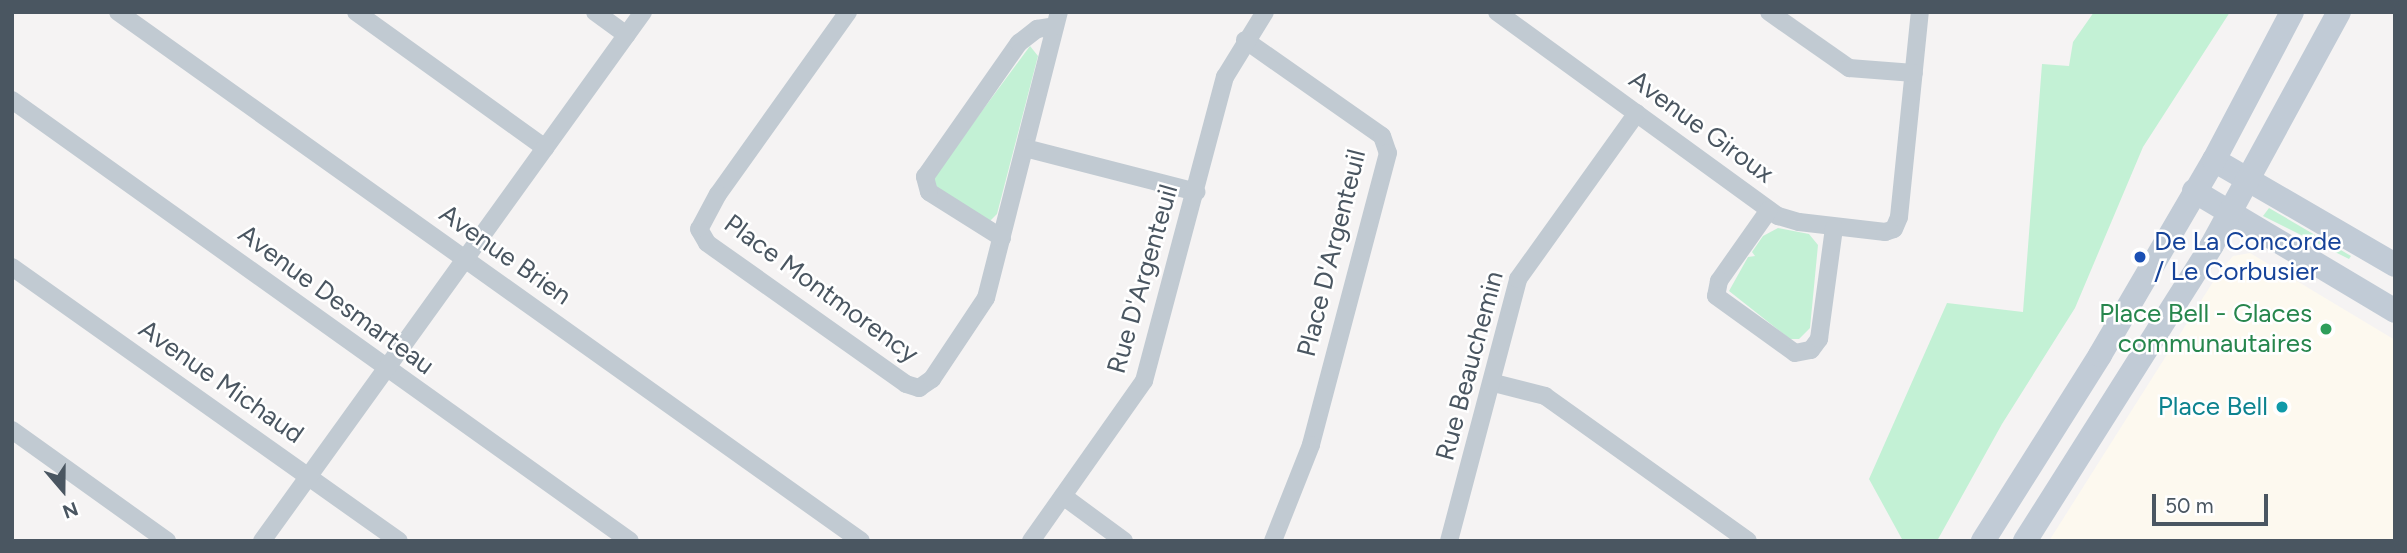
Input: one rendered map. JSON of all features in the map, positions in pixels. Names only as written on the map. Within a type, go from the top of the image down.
[{"type":"street","name":"Avenue Brien","points":[[118,12],[861,541]]},
{"type":"street","points":[[356,12],[545,148]]},
{"type":"street","points":[[595,12],[626,35]]},
{"type":"street","points":[[262,541],[643,12]]},
{"type":"street","name":"Place Montmorency","points":[[848,12],[703,217],[702,237],[906,384],[919,388],[932,379],[976,319],[986,298],[1057,19]]},
{"type":"street","name":"Rue D'Argenteuil","points":[[1031,541],[1144,381],[1225,77],[1245,40],[1265,12]]},
{"type":"street","name":"Avenue Giroux","points":[[1497,12],[1739,184],[1769,210],[1790,221],[1834,228],[1885,232],[1894,229],[1899,217],[1914,73]]},
{"type":"street","points":[[1769,12],[1849,68],[1914,73],[1920,12]]},
{"type":"street","points":[[1983,541],[2100,355],[2214,160],[2292,12]]},
{"type":"street","points":[[2025,541],[2231,212],[2339,12]]},
{"type":"street","name":"Place Montmorency","points":[[1002,238],[929,192],[925,177],[1019,43],[1037,29],[1057,19]]},
{"type":"street","name":"Place D'Argenteuil","points":[[1245,40],[1382,136],[1388,153],[1311,445],[1273,541]]},
{"type":"street","name":"Avenue Desmarteau","points":[[12,100],[630,541]]},
{"type":"street","name":"Rue Beauchemin","points":[[1449,541],[1494,383],[1522,271],[1637,113]]},
{"type":"street","points":[[1025,148],[1196,192]]},
{"type":"street","points":[[2214,160],[2395,265]]},
{"type":"street","points":[[2194,191],[2395,311]]},
{"type":"street","points":[[1769,210],[1716,292],[1723,305],[1795,353],[1808,352],[1819,339],[1834,228]]},
{"type":"street","name":"Avenue Michaud","points":[[12,267],[399,541]]},
{"type":"street","points":[[1494,383],[1545,396],[1748,541]]},
{"type":"street","points":[[12,430],[167,541]]},
{"type":"street","points":[[1063,496],[1124,541]]},
{"type":"shaded area","name":"Place Bell","points":[[2250,253],[2395,340],[2395,541],[2049,541],[2218,274],[2233,256]]},
{"type":"green space","points":[[2094,12],[2230,12],[2143,147],[2075,308],[2002,424],[1937,541],[1903,541],[1869,479],[1947,303],[2023,312],[2042,64],[2069,66],[2073,42]]},
{"type":"green space","points":[[1030,46],[1038,56],[997,214],[990,221],[937,189],[933,177]]},
{"type":"green space","points":[[2269,208],[2351,256],[2349,259],[2263,216]]},
{"type":"green space","points":[[1778,228],[1809,234],[1818,245],[1810,328],[1799,339],[1790,339],[1729,291],[1748,257],[1755,256],[1752,252],[1763,236]]},
{"type":"place","name":"De La Concorde / Le Corbusier","points":[[2140,257]]},
{"type":"place","name":"Place Bell - Glaces communautaires","points":[[2326,329]]},
{"type":"place","name":"Place Bell","points":[[2282,407]]}]
